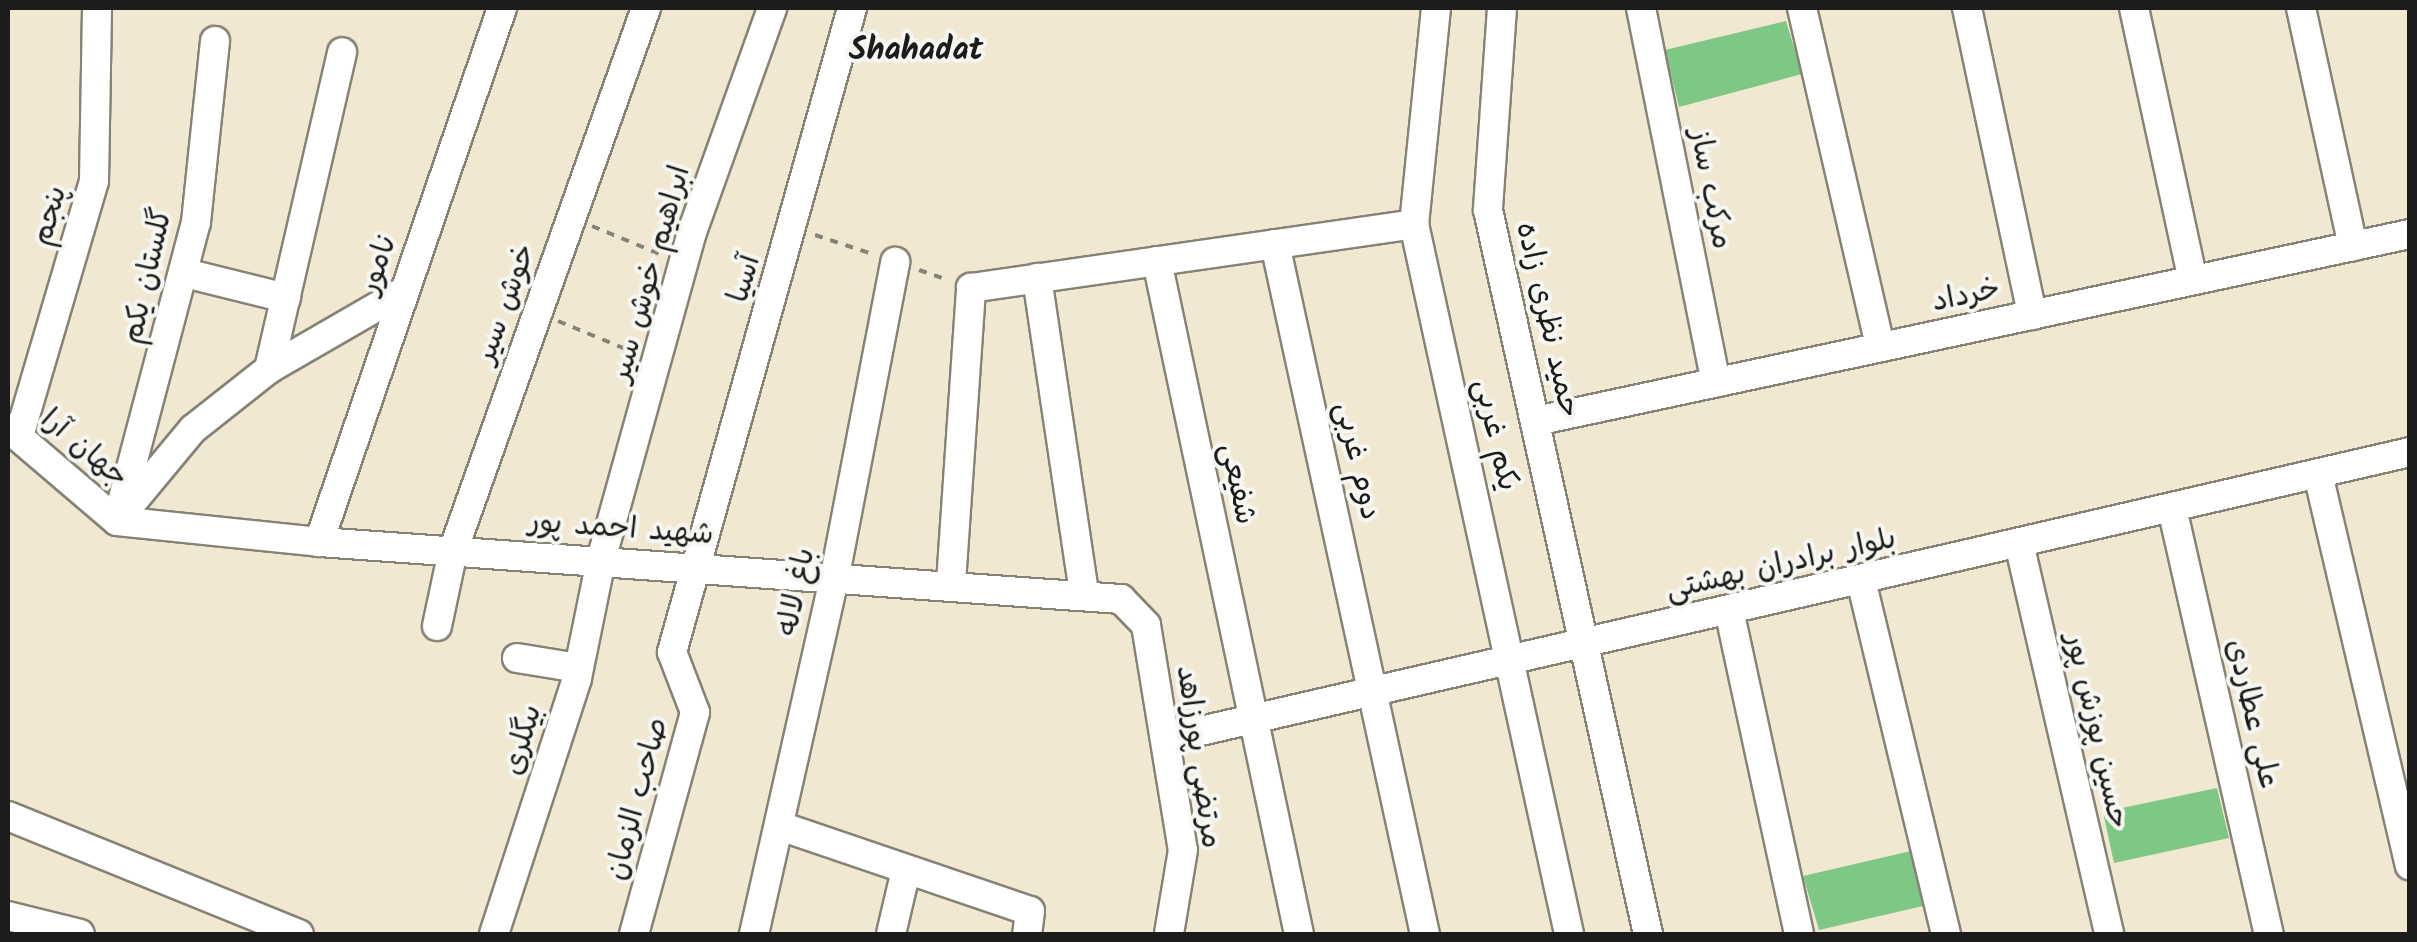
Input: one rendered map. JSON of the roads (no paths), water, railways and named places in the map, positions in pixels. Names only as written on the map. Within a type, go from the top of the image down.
[{"type":"street","name":"پنجم","points":[[13,432],[94,181],[97,8]]},
{"type":"street","name":"نامور","points":[[319,542],[502,8]]},
{"type":"street","name":"خوش سیر","points":[[437,626],[453,551],[646,8]]},
{"type":"street","name":"ابراهیم خوش سیر","points":[[601,560],[660,363],[684,264],[772,8]]},
{"type":"street","name":"آسیا","points":[[693,566],[852,8]]},
{"type":"street","name":"یکم غربی","points":[[1436,8],[1414,224],[1513,660],[1569,934]]},
{"type":"street","name":"حمید نظری زاده","points":[[1502,8],[1488,210],[1587,643],[1648,934]]},
{"type":"street","name":"مرکب ساز","points":[[1641,8],[1716,383]]},
{"type":"street","points":[[1802,8],[1880,347]]},
{"type":"street","points":[[1967,8],[2032,315]]},
{"type":"street","points":[[2134,8],[2193,280]]},
{"type":"street","points":[[2301,8],[2353,246]]},
{"type":"street","name":"گلستان یکم","points":[[117,520],[184,273],[215,41]]},
{"type":"street","points":[[269,369],[342,52]]},
{"type":"street","points":[[951,583],[971,288],[1414,224]]},
{"type":"street","name":"خرداد","points":[[1536,422],[2410,234]]},
{"type":"street","name":"دوم غربی","points":[[1275,244],[1426,934]]},
{"type":"street","name":"شفیعی","points":[[1157,261],[1298,934]]},
{"type":"street","name":"باغ لاله","points":[[754,934],[835,575],[894,262]]},
{"type":"street","points":[[184,273],[286,298]]},
{"type":"street","points":[[1036,278],[1084,592]]},
{"type":"street","points":[[117,520],[192,428],[269,369],[404,291]]},
{"type":"street","name":"جهان آرا","points":[[13,432],[117,520]]},
{"type":"street","name":"بلوار برادران بهشتی","points":[[1166,738],[2410,452]]},
{"type":"street","points":[[2318,474],[2410,865]]},
{"type":"street","name":"علی عطاردی","points":[[2172,508],[2269,934]]},
{"type":"street","name":"شهید احمد پور","points":[[117,520],[319,542],[1084,592],[1122,599]]},
{"type":"street","name":"حسین پوزش پور","points":[[2019,543],[2109,934]]},
{"type":"street","name":"بیگلری","points":[[494,934],[578,668],[601,560]]},
{"type":"street","name":"صاحب الزمان","points":[[634,934],[695,712],[672,652],[693,566]]},
{"type":"street","points":[[1861,580],[1946,934]]},
{"type":"street","name":"مرتضی پورزاهد","points":[[1122,599],[1146,625],[1183,850],[1169,934]]},
{"type":"street","points":[[1730,610],[1799,934]]},
{"type":"street","points":[[518,658],[578,668]]},
{"type":"street","points":[[8,816],[299,934]]},
{"type":"street","points":[[780,826],[906,870],[1028,923]]},
{"type":"street","points":[[891,934],[906,870]]},
{"type":"street","points":[[8,916],[70,933]]},
{"type":"district","name":"Shahadat","points":[[916,51]]}]
